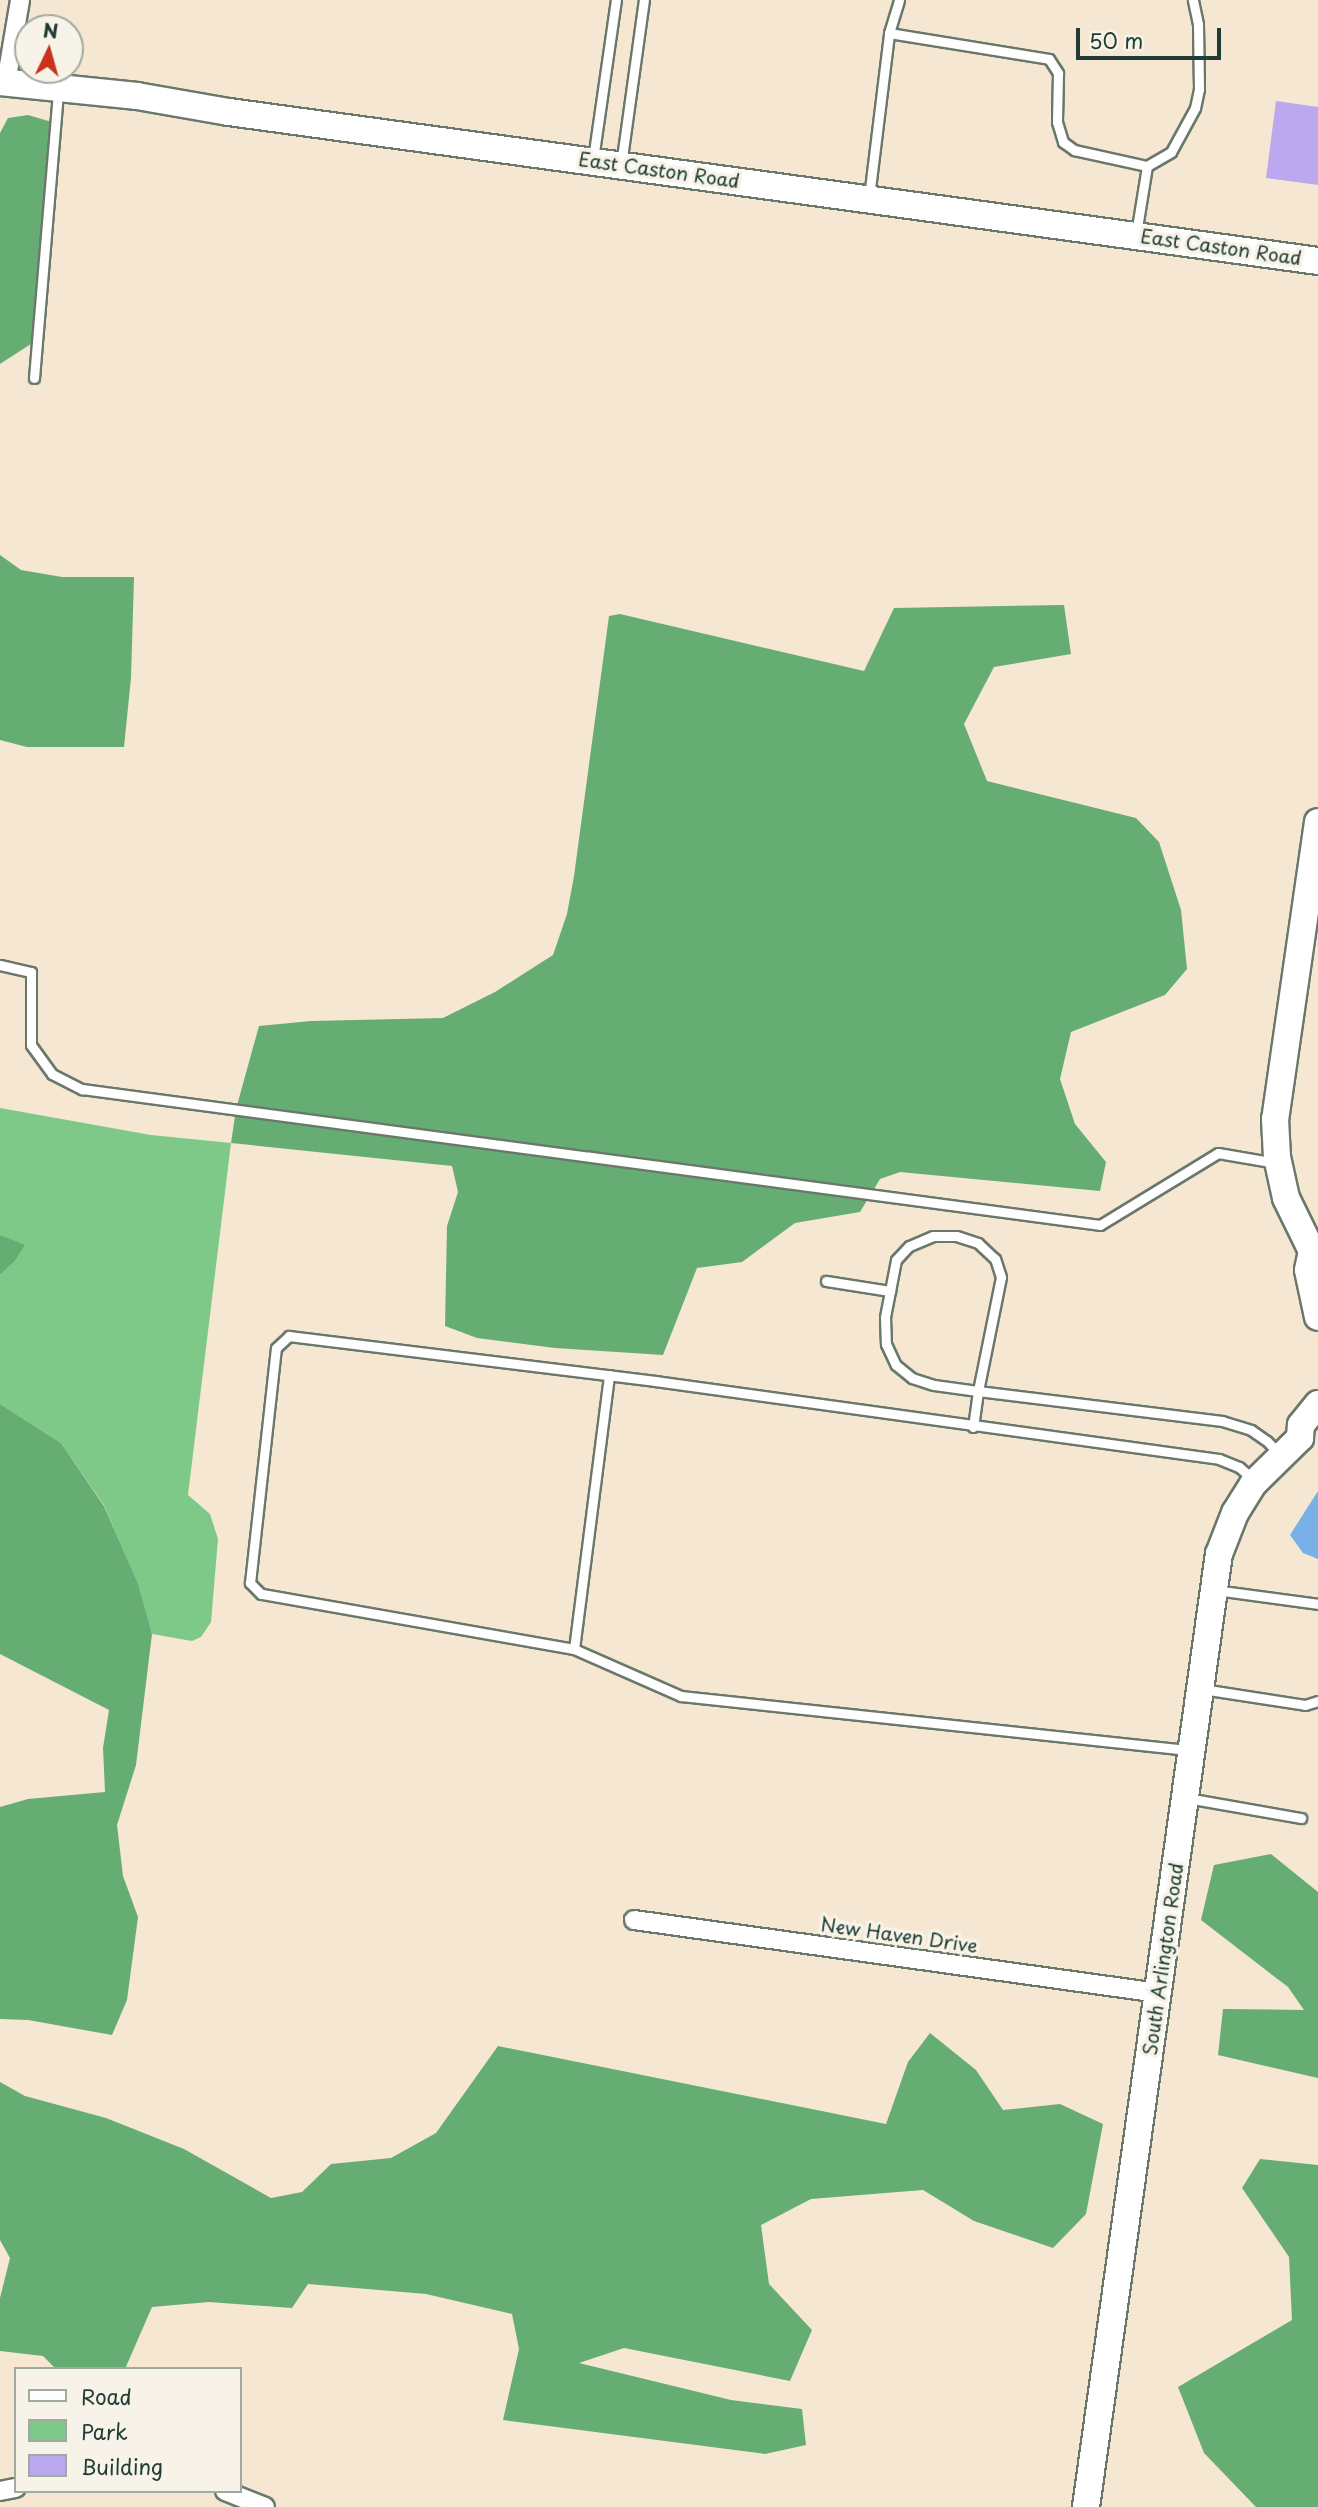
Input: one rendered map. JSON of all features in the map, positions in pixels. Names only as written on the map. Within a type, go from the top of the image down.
[{"type":"street","points":[[3,82],[20,0]]},
{"type":"street","name":"East Caston Road","points":[[3,82],[58,86],[1318,261]]},
{"type":"street","points":[[1318,822],[1275,1119],[1278,1164],[1286,1198],[1315,1254],[1308,1270],[1318,1317]]},
{"type":"street","name":"South Arlington Road","points":[[1086,2507],[1219,1554],[1235,1513],[1255,1481],[1299,1443],[1301,1425],[1318,1404]]},
{"type":"street","name":"New Haven Drive","points":[[634,1920],[1159,1993]]},
{"type":"street","points":[[230,2493],[265,2507]]},
{"type":"lane","points":[[593,161],[616,0]]},
{"type":"lane","points":[[621,165],[644,0]]},
{"type":"lane","points":[[869,199],[889,33],[899,0]]},
{"type":"lane","points":[[889,33],[1049,59],[1058,74],[1057,122],[1063,142],[1074,150],[1147,166],[1171,152],[1195,108],[1199,89],[1198,23],[1193,0]]},
{"type":"lane","points":[[34,377],[58,86]]},
{"type":"lane","points":[[1136,236],[1147,166]]},
{"type":"lane","points":[[0,965],[31,972],[31,1045],[52,1074],[82,1089],[1100,1225],[1218,1153],[1278,1164]]},
{"type":"lane","points":[[973,1427],[978,1391],[1001,1277],[995,1259],[978,1243],[956,1236],[933,1236],[909,1246],[896,1260],[885,1317],[886,1344],[896,1365],[912,1378],[934,1385],[978,1391],[1222,1421],[1251,1430],[1267,1441],[1299,1443]]},
{"type":"lane","points":[[826,1281],[890,1291]]},
{"type":"lane","points":[[1193,1751],[681,1696],[574,1649],[261,1594],[250,1583],[276,1348],[289,1336],[609,1375],[1219,1459],[1239,1467],[1255,1481]]},
{"type":"lane","points":[[574,1649],[609,1375]]},
{"type":"lane","points":[[1213,1590],[1318,1604]]},
{"type":"lane","points":[[1200,1689],[1305,1705],[1318,1701]]},
{"type":"lane","points":[[1185,1798],[1301,1818]]},
{"type":"green space","points":[[28,115],[55,123],[37,340],[0,364],[0,133],[8,118]]},
{"type":"green space","points":[[0,555],[21,570],[62,577],[134,577],[131,678],[124,747],[27,747],[0,740]]},
{"type":"green space","points":[[1064,605],[1071,654],[994,667],[964,724],[987,781],[1136,818],[1159,842],[1181,910],[1187,969],[1165,995],[1071,1032],[1060,1079],[1075,1124],[1106,1162],[1100,1191],[900,1172],[880,1179],[860,1212],[795,1223],[742,1262],[697,1268],[663,1355],[555,1348],[477,1338],[445,1326],[447,1226],[458,1192],[452,1166],[231,1143],[236,1109],[259,1026],[311,1021],[443,1018],[495,992],[553,955],[567,914],[574,876],[609,616],[620,614],[864,671],[894,608]]},
{"type":"green space","points":[[0,1108],[151,1135],[231,1143],[188,1495],[210,1514],[218,1539],[211,1622],[201,1637],[192,1641],[152,1634],[137,1583],[104,1505],[61,1443],[0,1404],[0,1275],[15,1261],[24,1246],[0,1235]]},
{"type":"green space","points":[[0,1235],[25,1245],[15,1261],[0,1275]]},
{"type":"green space","points":[[0,1404],[61,1443],[104,1506],[138,1584],[152,1634],[136,1765],[117,1825],[123,1876],[138,1917],[127,2000],[112,2035],[28,2020],[0,2019],[0,1807],[28,1799],[105,1792],[103,1748],[109,1710],[0,1654]]},
{"type":"green space","points":[[1271,1854],[1318,1892],[1318,2078],[1218,2055],[1223,2009],[1304,2010],[1288,1987],[1201,1920],[1214,1865]]},
{"type":"green space","points":[[930,2033],[976,2070],[1003,2110],[1060,2104],[1103,2124],[1086,2214],[1053,2248],[974,2221],[923,2190],[811,2199],[761,2225],[769,2284],[812,2330],[790,2381],[624,2348],[579,2363],[731,2400],[802,2409],[806,2445],[765,2454],[503,2420],[519,2349],[512,2314],[426,2294],[308,2284],[292,2308],[209,2302],[152,2307],[126,2367],[54,2367],[43,2356],[0,2351],[0,2298],[10,2258],[0,2240],[0,2082],[25,2096],[106,2118],[184,2149],[271,2198],[302,2192],[331,2164],[391,2158],[436,2133],[498,2046],[886,2124],[908,2062]]},
{"type":"green space","points":[[1260,2159],[1318,2165],[1318,2507],[1256,2507],[1204,2453],[1178,2387],[1292,2320],[1289,2257],[1242,2188]]},
{"type":"water","points":[[1318,1491],[1318,1559],[1303,1553],[1290,1535]]},
{"type":"building","points":[[1276,101],[1318,107],[1318,185],[1266,178]]}]
